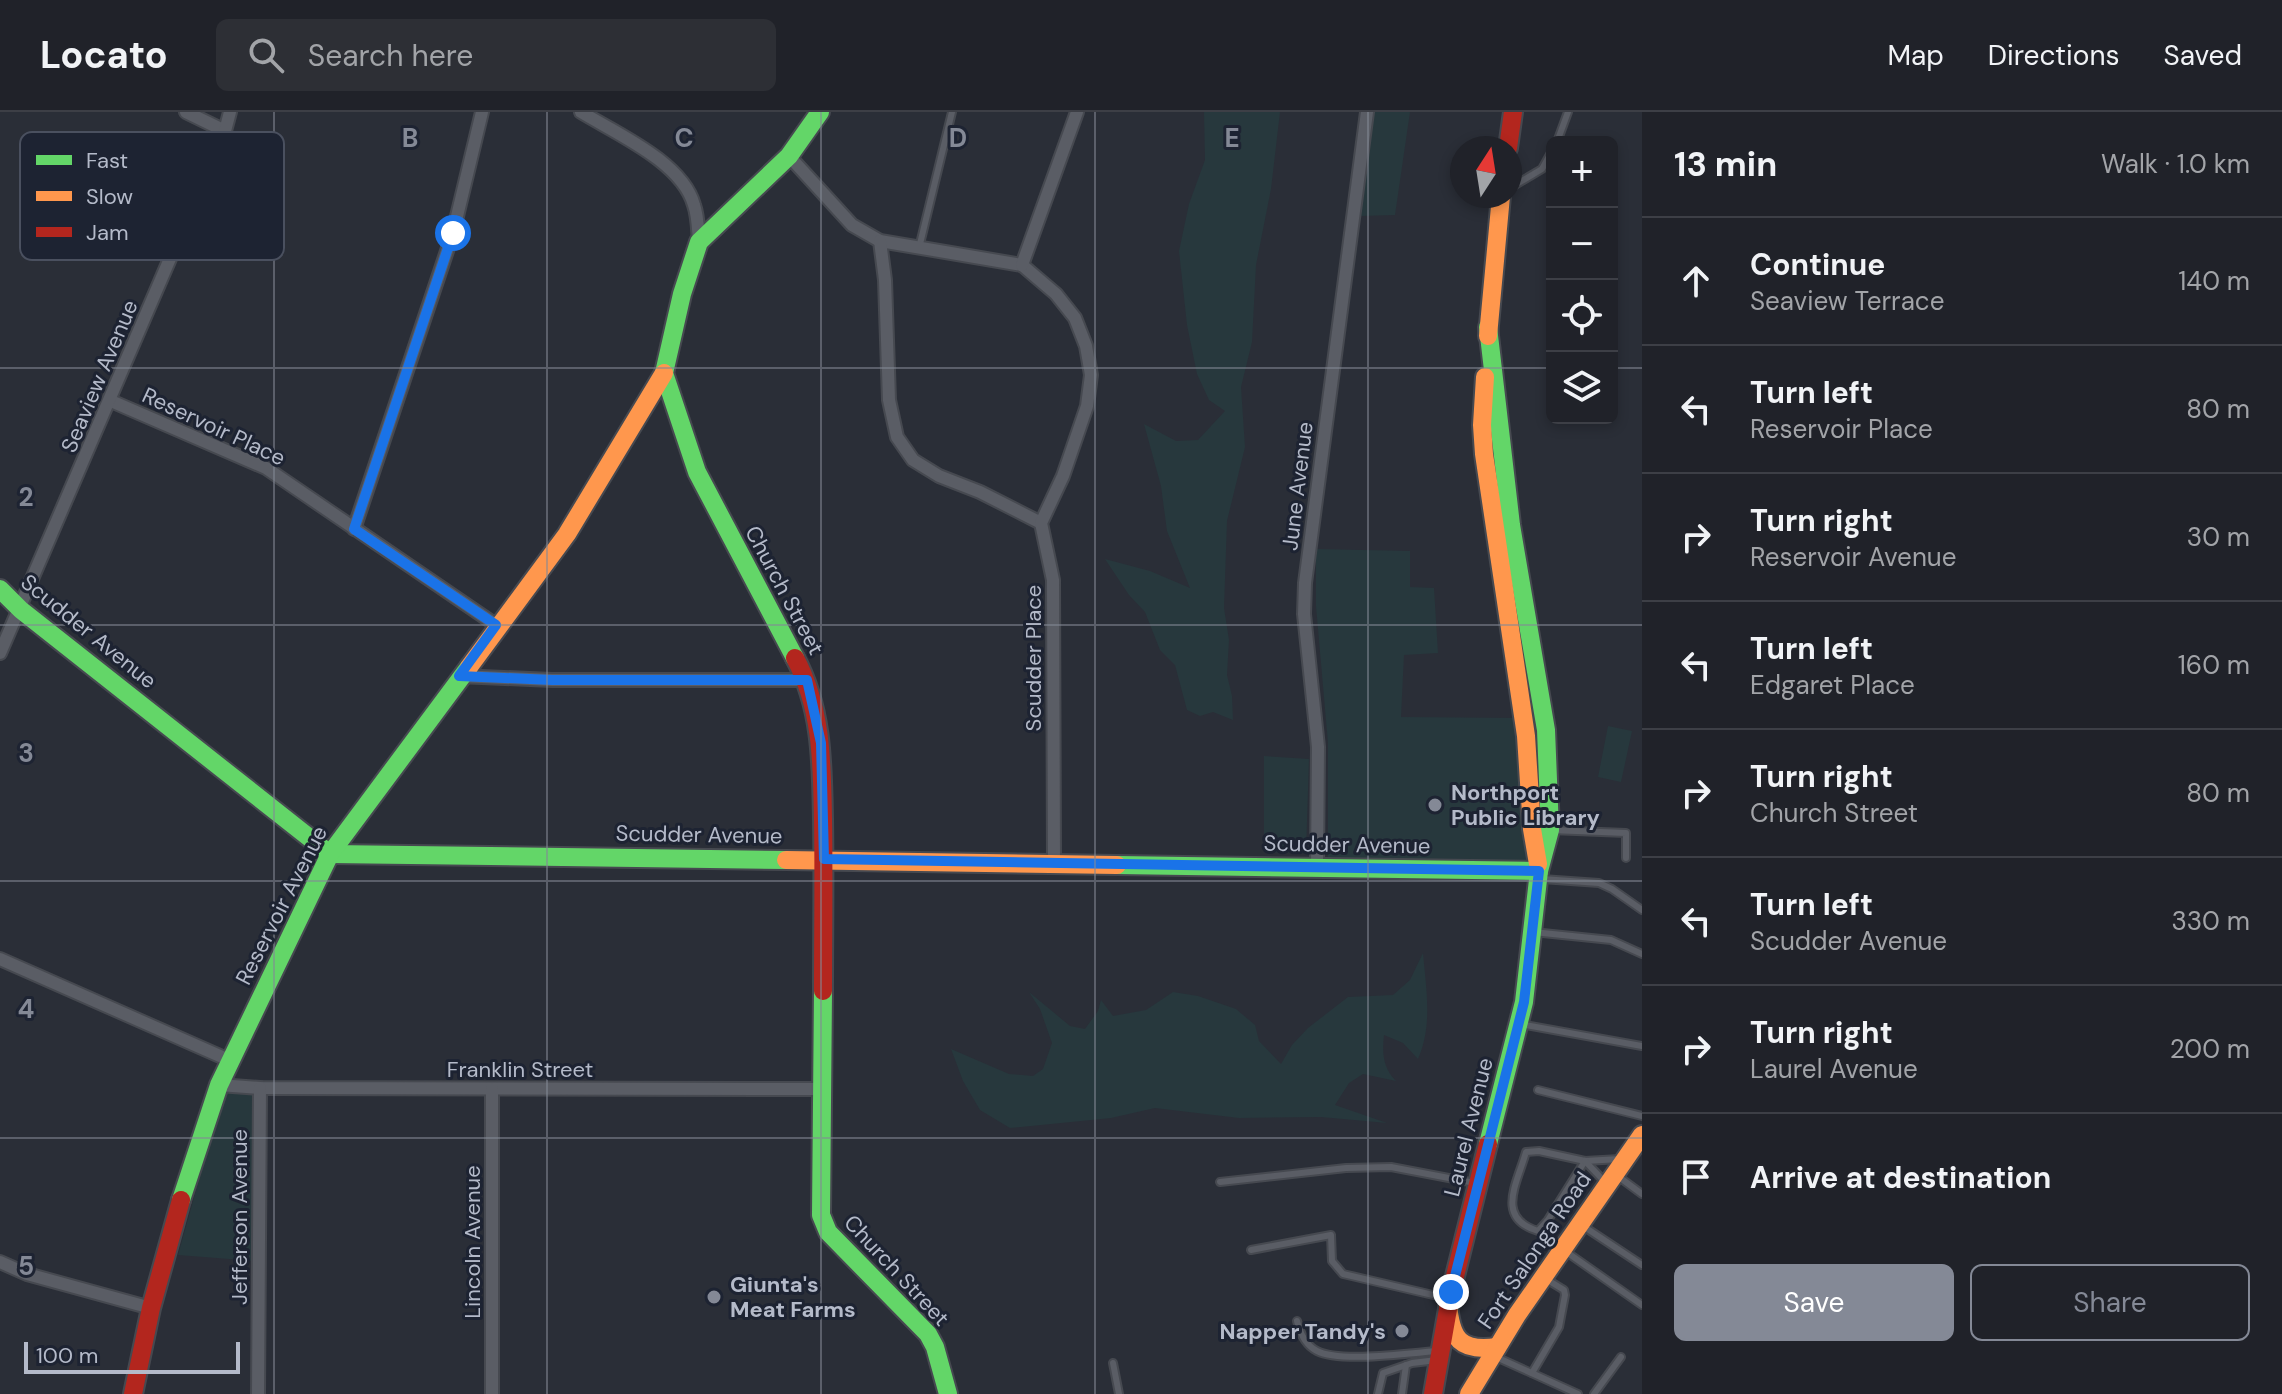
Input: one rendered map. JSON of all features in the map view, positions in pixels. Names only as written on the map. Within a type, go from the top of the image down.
[{"type":"main road","points":[[664,373],[682,294],[699,242],[789,156],[820,112]]},
{"type":"main road","points":[[1510,136],[1513,112]]},
{"type":"main road","name":"Laurel Avenue","points":[[1433,1394],[1449,1302],[1518,1023],[1533,932],[1541,830],[1546,730],[1511,525],[1488,327],[1500,208]]},
{"type":"main road","name":"Reservoir Avenue","points":[[133,1394],[151,1308],[175,1218],[219,1085],[330,854],[496,625],[567,534],[664,373]]},
{"type":"main road","name":"Church Street","points":[[664,373],[697,472],[807,680],[821,743],[824,859],[821,1215],[825,1228],[928,1334],[935,1347],[948,1394]]},
{"type":"main road","name":"Scudder Avenue","points":[[0,589],[21,610],[330,854],[1317,867],[1538,874]]},
{"type":"main road","name":"Fort Salonga Road","points":[[1470,1394],[1543,1277],[1640,1141]]},
{"type":"main road","points":[[1449,1302],[1451,1330],[1456,1339],[1477,1349],[1495,1351]]},
{"type":"street","points":[[186,112],[225,131]]},
{"type":"street","name":"Seaview Avenue","points":[[225,131],[230,112]]},
{"type":"street","points":[[354,529],[453,233],[482,112]]},
{"type":"street","points":[[581,112],[668,166],[683,182],[694,205],[699,242]]},
{"type":"street","points":[[1022,265],[1077,112]]},
{"type":"street","name":"June Avenue","points":[[1317,867],[1318,747],[1304,614],[1305,583],[1367,112]]},
{"type":"street","points":[[789,156],[852,225],[880,241],[1022,265],[1056,294],[1075,318],[1086,346],[1091,375],[1087,406],[1063,476],[1041,523],[980,492],[939,476],[913,460],[897,437],[889,400],[885,280],[880,241]]},
{"type":"street","name":"Seaview Avenue","points":[[0,653],[171,260]]},
{"type":"street","name":"Reservoir Place","points":[[111,401],[266,468],[496,625]]},
{"type":"street","name":"Scudder Place","points":[[1041,523],[1053,580],[1054,864]]},
{"type":"street","points":[[459,676],[552,680],[807,680]]},
{"type":"street","points":[[0,959],[229,1060]]},
{"type":"street","name":"Franklin Street","points":[[219,1085],[260,1088],[821,1089]]},
{"type":"street","name":"Jefferson Avenue","points":[[258,1394],[260,1088]]},
{"type":"street","name":"Lincoln Avenue","points":[[492,1089],[492,1394]]},
{"type":"street","points":[[0,1262],[27,1274],[151,1308]]},
{"type":"lane","points":[[919,248],[952,112]]},
{"type":"lane","points":[[1559,136],[1568,112]]},
{"type":"lane","points":[[1522,181],[1542,169],[1546,162]]},
{"type":"lane","points":[[1541,830],[1626,833],[1626,858]]},
{"type":"lane","points":[[1538,874],[1599,883],[1642,910]]},
{"type":"lane","points":[[1533,932],[1611,940],[1642,954]]},
{"type":"lane","points":[[1518,1023],[1642,1046]]},
{"type":"lane","points":[[1538,1090],[1642,1116]]},
{"type":"lane","points":[[1585,1161],[1538,1231],[1523,1226],[1514,1217],[1511,1204],[1526,1152],[1539,1151],[1585,1161],[1616,1173],[1642,1194]]},
{"type":"lane","points":[[1585,1161],[1616,1173]]},
{"type":"lane","points":[[1220,1182],[1346,1168],[1391,1167],[1478,1184]]},
{"type":"lane","points":[[1580,1224],[1642,1265]]},
{"type":"lane","points":[[1251,1250],[1331,1235],[1332,1261],[1343,1274],[1449,1302]]},
{"type":"lane","points":[[1562,1249],[1642,1305]]},
{"type":"lane","points":[[1532,1373],[1559,1327],[1565,1295],[1564,1290],[1543,1277]]},
{"type":"lane","points":[[1297,1321],[1300,1334],[1306,1341],[1314,1350],[1327,1355],[1438,1356]]},
{"type":"lane","points":[[1495,1351],[1532,1373],[1578,1394]]},
{"type":"lane","points":[[1379,1394],[1383,1373],[1438,1356]]},
{"type":"lane","points":[[1594,1394],[1621,1357]]},
{"type":"lane","points":[[1113,1363],[1119,1394]]},
{"type":"lane","points":[[1402,1394],[1406,1365]]},
{"type":"shaded area","points":[[1204,112],[1280,112],[1271,189],[1256,265],[1252,342],[1241,387],[1245,447],[1227,521],[1224,608],[1229,640],[1227,675],[1233,720],[1213,712],[1200,716],[1187,710],[1175,665],[1160,650],[1145,612],[1129,595],[1105,559],[1150,571],[1190,588],[1167,531],[1161,486],[1144,424],[1176,441],[1198,440],[1225,411],[1209,400],[1197,374],[1187,325],[1179,251],[1189,204],[1205,160]]},
{"type":"shaded area","points":[[1374,112],[1410,112],[1395,215],[1360,216]]},
{"type":"shaded area","points":[[1316,549],[1410,551],[1410,587],[1434,588],[1438,653],[1404,655],[1401,717],[1518,718],[1527,869],[1328,867],[1328,743],[1316,606]]},
{"type":"shaded area","points":[[1608,726],[1632,731],[1621,782],[1598,777]]},
{"type":"shaded area","points":[[1264,756],[1309,759],[1306,853],[1264,852]]},
{"type":"shaded area","points":[[1423,953],[1427,1020],[1418,1059],[1403,1043],[1384,1035],[1384,1060],[1396,1081],[1363,1074],[1349,1083],[1335,1105],[1387,1123],[1321,1117],[1239,1118],[1155,1108],[1111,1118],[1010,1128],[980,1110],[963,1081],[951,1049],[1009,1074],[1033,1076],[1043,1069],[1052,1043],[1040,1009],[1029,992],[1070,1026],[1085,1029],[1098,1011],[1101,1000],[1113,1016],[1146,1010],[1173,992],[1198,996],[1236,1009],[1255,1025],[1259,1041],[1281,1064],[1292,1045],[1308,1028],[1348,997],[1393,995],[1410,980]]},
{"type":"shaded area","points":[[224,1090],[254,1091],[255,1261],[178,1255]]},
{"type":"traffic: fast","points":[[795,658],[697,472],[664,373],[682,294],[699,242],[789,156],[820,112]]},
{"type":"traffic: fast","points":[[1488,327],[1511,525],[1546,730],[1550,830],[1539,871],[1524,1002],[1488,1144]]},
{"type":"traffic: fast","points":[[0,589],[21,610],[330,854],[786,860]]},
{"type":"traffic: fast","points":[[181,1200],[219,1085],[330,854],[469,667]]},
{"type":"traffic: fast","points":[[1117,865],[1539,871]]},
{"type":"traffic: fast","points":[[823,991],[821,1215],[828,1232],[928,1334],[935,1347],[948,1394]]},
{"type":"traffic: slow","points":[[1488,336],[1500,208]]},
{"type":"traffic: slow","points":[[469,667],[567,534],[664,373]]},
{"type":"traffic: slow","points":[[1485,377],[1484,454],[1526,736],[1532,829],[1538,864]]},
{"type":"traffic: slow","points":[[786,860],[1117,865]]},
{"type":"traffic: slow","points":[[1469,1394],[1517,1315],[1642,1135]]},
{"type":"traffic: slow","points":[[1448,1304],[1452,1326],[1460,1340],[1474,1347],[1497,1347]]},
{"type":"traffic: jam","points":[[1510,136],[1513,112]]},
{"type":"traffic: jam","points":[[795,658],[811,696],[821,757],[823,991]]},
{"type":"traffic: jam","points":[[1433,1394],[1451,1292],[1488,1144]]},
{"type":"traffic: jam","points":[[133,1394],[151,1308],[181,1200]]},
{"type":"place","name":"Northport Public Library","points":[[1435,805]]},
{"type":"place","name":"Giunta's Meat Farms","points":[[714,1297]]},
{"type":"place","name":"Napper Tandy's","points":[[1402,1331]]},
{"type":"route","points":[[453,233],[354,529],[496,625],[459,676],[552,680],[807,680],[821,743],[824,859],[1539,871],[1524,1002],[1451,1292]]}]
